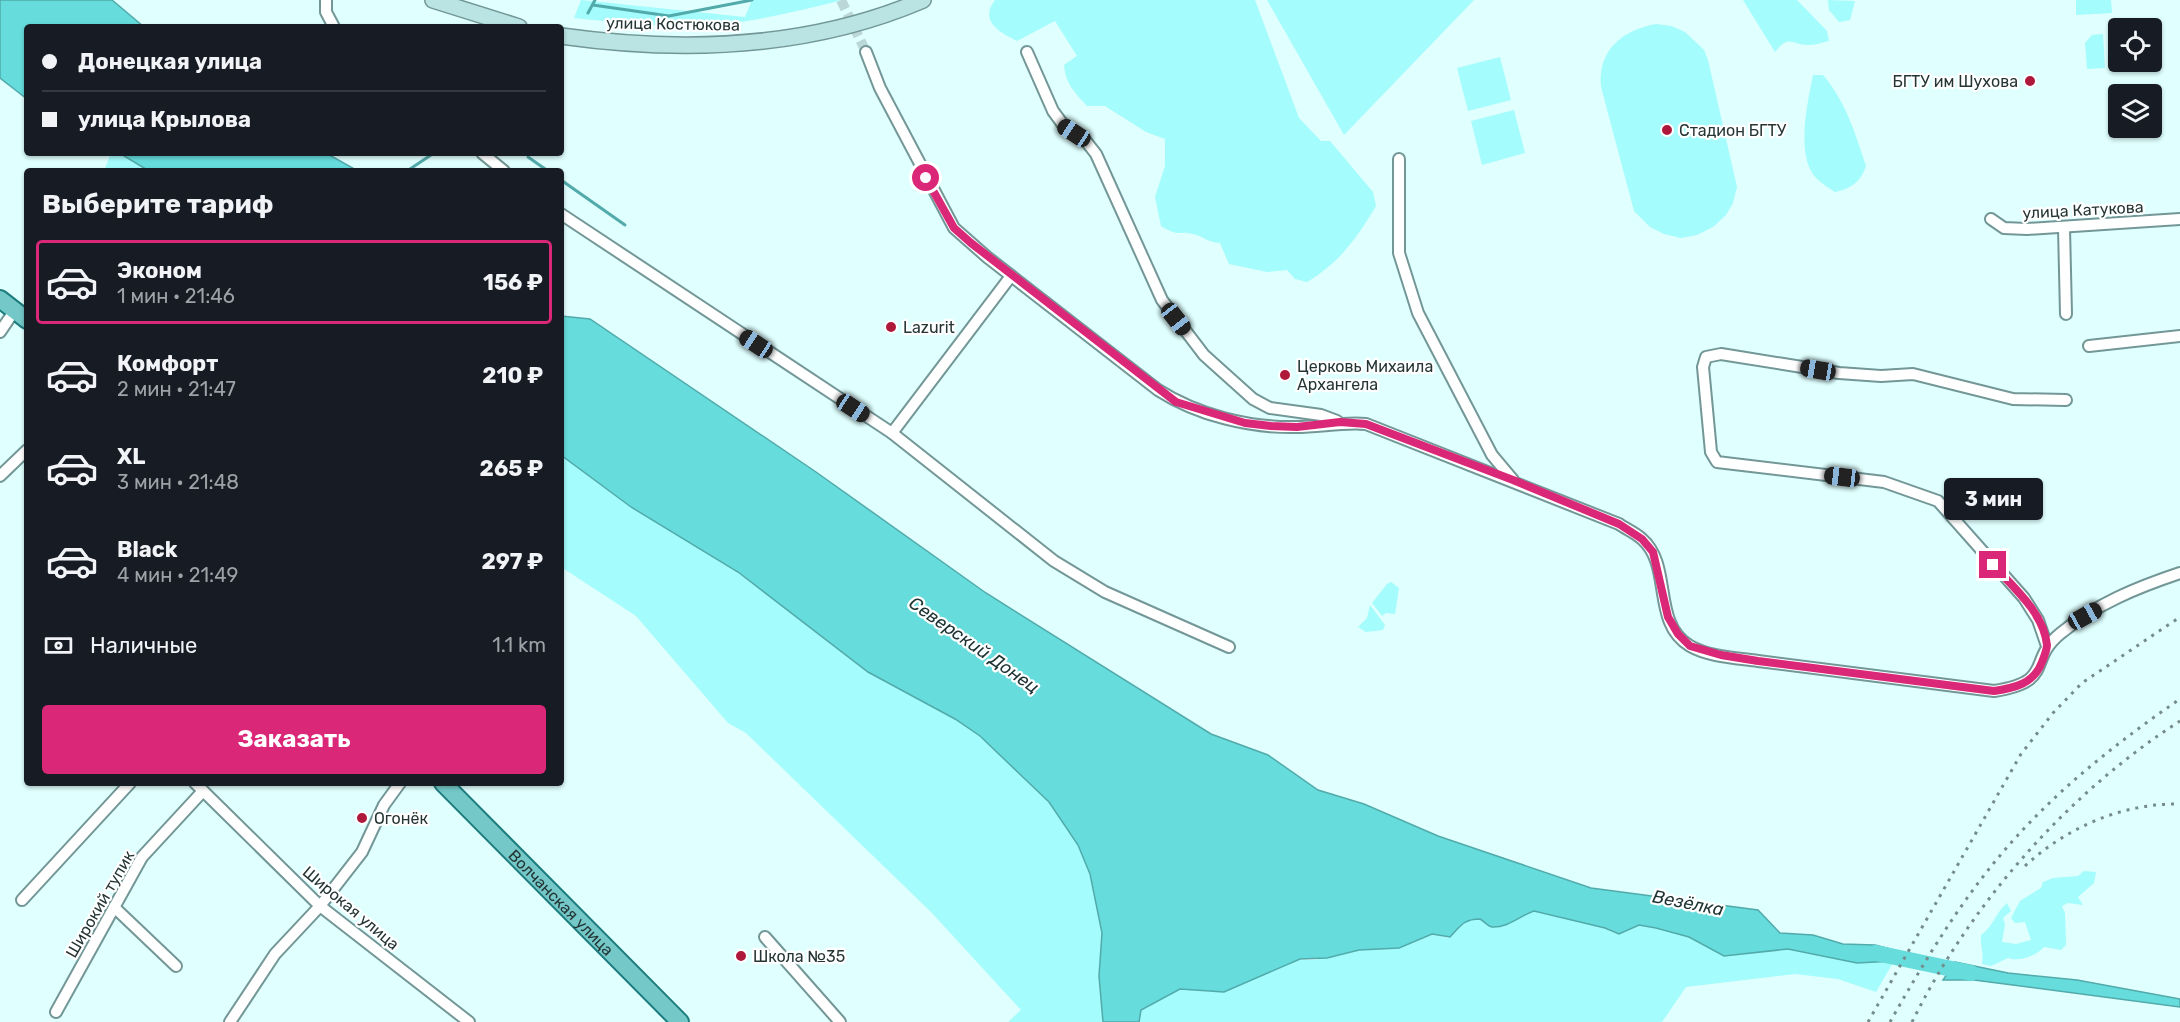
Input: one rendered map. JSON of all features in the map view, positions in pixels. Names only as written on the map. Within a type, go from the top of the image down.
[{"type":"main road","points":[[433,0],[509,24]]},
{"type":"main road","name":"улица Костюкова","points":[[564,36],[621,44],[700,46],[742,44],[842,27],[896,12],[923,0]]},
{"type":"main road","points":[[0,299],[21,315]]},
{"type":"main road","name":"Волчанская улица","points":[[446,786],[675,1020]]},
{"type":"street","points":[[326,0],[326,12],[332,24]]},
{"type":"street","points":[[866,52],[885,98],[954,228],[1011,276],[1176,402],[1237,421],[1271,426],[1297,427],[1340,422],[1366,424],[1513,480],[1619,524],[1642,539],[1653,552],[1668,617],[1678,634],[1690,646],[1749,660],[1994,691],[2017,687],[2027,682],[2040,669],[2047,646],[2085,616],[2134,589],[2180,573]]},
{"type":"street","points":[[1027,52],[1053,111],[1064,126],[1084,140],[1096,154],[1162,300],[1204,355],[1253,399],[1270,408],[1321,415],[1340,422]]},
{"type":"street","points":[[486,156],[500,168]]},
{"type":"street","points":[[1399,159],[1399,253],[1418,313],[1492,455],[1513,480]]},
{"type":"street","points":[[564,216],[892,433],[1054,561],[1105,592],[1229,647]]},
{"type":"street","name":"улица Катукова","points":[[1991,219],[2004,228],[2064,228],[2180,219]]},
{"type":"street","points":[[2064,228],[2066,314]]},
{"type":"street","points":[[892,433],[1011,276]]},
{"type":"street","points":[[0,332],[21,315]]},
{"type":"street","points":[[2089,346],[2180,336]]},
{"type":"street","points":[[2047,646],[2038,620],[2024,598],[1938,501],[1884,482],[1717,462],[1711,452],[1703,367],[1706,357],[1721,354],[1839,373],[1881,376],[1913,374],[2013,399],[2066,400]]},
{"type":"street","points":[[0,476],[24,453]]},
{"type":"street","points":[[22,900],[127,786]]},
{"type":"street","name":"Широкая улица","points":[[198,786],[320,906],[469,1022]]},
{"type":"street","points":[[230,1022],[274,954],[320,906],[362,852],[384,805],[398,786]]},
{"type":"street","name":"Широкий тупик","points":[[57,1012],[142,857],[203,791]]},
{"type":"street","points":[[114,907],[176,966]]},
{"type":"street","points":[[765,937],[840,1022]]},
{"type":"shaded area","points":[[581,0],[745,17],[752,0],[842,0],[752,20],[715,25],[682,26],[574,18]]},
{"type":"shaded area","points":[[995,0],[1255,0],[1299,118],[1321,141],[1330,141],[1373,192],[1376,206],[1362,229],[1338,258],[1307,282],[1295,279],[1287,270],[1267,272],[1229,264],[1220,243],[1193,234],[1172,232],[1161,226],[1155,197],[1165,166],[1165,139],[1146,132],[1105,106],[1087,106],[1066,77],[1064,65],[1077,56],[1055,21],[1017,41],[998,30],[990,20],[989,14]]},
{"type":"shaded area","points":[[1267,0],[1474,0],[1344,135]]},
{"type":"shaded area","points":[[1743,0],[1797,0],[1827,31],[1829,41],[1815,45],[1788,42],[1775,52]]},
{"type":"shaded area","points":[[1828,0],[1855,1],[1850,20],[1839,22],[1829,10]]},
{"type":"shaded area","points":[[2076,0],[2111,0],[2112,13],[2076,15]]},
{"type":"shaded area","name":"Стадион БГТУ","points":[[1656,24],[1671,26],[1685,32],[1704,50],[1737,187],[1733,203],[1726,215],[1713,227],[1697,235],[1681,238],[1664,234],[1650,227],[1634,211],[1601,87],[1603,63],[1614,44],[1632,31]]},
{"type":"shaded area","points":[[2103,34],[2105,68],[2087,69],[2085,43],[2092,35]]},
{"type":"shaded area","points":[[1500,57],[1511,100],[1468,111],[1457,68]]},
{"type":"shaded area","points":[[1813,75],[1823,75],[1838,96],[1849,118],[1866,166],[1854,184],[1835,192],[1816,178],[1806,156],[1805,128]]},
{"type":"shaded area","points":[[1514,110],[1525,153],[1482,165],[1471,121]]},
{"type":"shaded area","points":[[110,156],[124,156],[144,168],[105,168]]},
{"type":"shaded area","points":[[564,457],[631,507],[738,572],[868,672],[955,719],[980,736],[1049,802],[1078,845],[1090,874],[1102,933],[1099,976],[1103,1022],[1008,1022],[1021,1010],[931,912],[746,733],[728,723],[636,616],[564,569]]},
{"type":"shaded area","points":[[1391,582],[1399,588],[1395,614],[1386,613],[1382,616],[1372,603]]},
{"type":"shaded area","points":[[1370,605],[1385,625],[1383,630],[1366,632],[1358,627],[1367,618]]},
{"type":"shaded area","points":[[2084,871],[2096,872],[2094,883],[2078,897],[2083,905],[2068,903],[2062,906],[2065,913],[2066,945],[2061,950],[2044,947],[2027,957],[2008,958],[1991,966],[1982,964],[1981,935],[2007,903],[2011,911],[2003,918],[2005,924],[2002,942],[2016,944],[2031,940],[2025,922],[2015,923],[2011,918],[2020,901],[2041,888],[2043,882],[2053,878],[2078,876]]},
{"type":"shaded area","points":[[1534,911],[1605,928],[1614,933],[1624,932],[1639,925],[1656,928],[1689,937],[1724,956],[1788,949],[1857,963],[1894,961],[1876,992],[1838,979],[1795,974],[1686,987],[1662,1022],[1139,1022],[1141,1010],[1180,989],[1224,992],[1298,960],[1315,960],[1359,950],[1399,948],[1432,934],[1448,938],[1467,921],[1479,919],[1502,925]]},
{"type":"water","points":[[0,0],[112,0],[140,24],[24,24],[24,97],[0,78]]},
{"type":"water","points":[[124,156],[331,156],[353,168],[144,168]]},
{"type":"water","name":"Северский Донец","points":[[564,316],[590,319],[816,472],[986,593],[1211,734],[1268,755],[1318,790],[1364,804],[1438,836],[1591,888],[1758,910],[1780,933],[1813,935],[1843,944],[1875,945],[1898,951],[1894,961],[1857,963],[1788,949],[1724,956],[1689,937],[1656,928],[1639,925],[1619,934],[1605,928],[1534,911],[1498,927],[1492,927],[1480,919],[1470,920],[1462,924],[1450,937],[1432,934],[1399,948],[1359,950],[1327,958],[1300,959],[1224,992],[1180,989],[1141,1010],[1139,1022],[1103,1022],[1099,976],[1102,933],[1090,874],[1078,845],[1049,802],[980,736],[955,719],[868,672],[738,572],[631,507],[564,457]]},
{"type":"water","points":[[1955,962],[2008,973],[2077,980],[2180,999],[2180,1007],[1974,980],[1943,980]]},
{"type":"waterway","points":[[588,13],[595,0]]},
{"type":"waterway","points":[[593,5],[669,16],[752,0]]},
{"type":"waterway","points":[[412,168],[430,156]]},
{"type":"waterway","points":[[528,157],[544,168]]},
{"type":"waterway","points":[[564,182],[625,225]]},
{"type":"waterway","name":"Везёлка","points":[[1876,953],[1971,973]]},
{"type":"tunnel","points":[[841,0],[866,52]]},
{"type":"railway","points":[[1868,1022],[2021,754],[2053,713],[2082,683],[2180,617]]},
{"type":"railway","points":[[1890,1022],[1917,975],[1976,885],[2010,844],[2090,766],[2180,699]]},
{"type":"railway","points":[[1912,1022],[1963,935],[1993,893],[2026,854],[2099,782],[2180,721]]},
{"type":"railway","points":[[2025,866],[2059,840],[2097,820],[2138,808],[2180,804]]},
{"type":"place","name":"БГТУ им Шухова","points":[[2030,81]]},
{"type":"place","name":"Стадион БГТУ","points":[[1667,130]]},
{"type":"place","name":"Lazurit","points":[[891,327]]},
{"type":"place","name":"Церковь Михаила Архангела","points":[[1285,375]]},
{"type":"place","name":"Огонёк","points":[[362,818]]},
{"type":"place","name":"Школа №35","points":[[741,956]]},
{"type":"route","points":[[926,178],[954,228],[987,257],[1176,402],[1245,423],[1297,427],[1340,422],[1366,424],[1513,480],[1619,524],[1642,539],[1653,552],[1668,617],[1678,634],[1690,646],[1721,655],[1839,672],[1994,691],[2017,687],[2027,682],[2040,669],[2047,646],[2038,620],[2024,598],[1993,565]]}]
